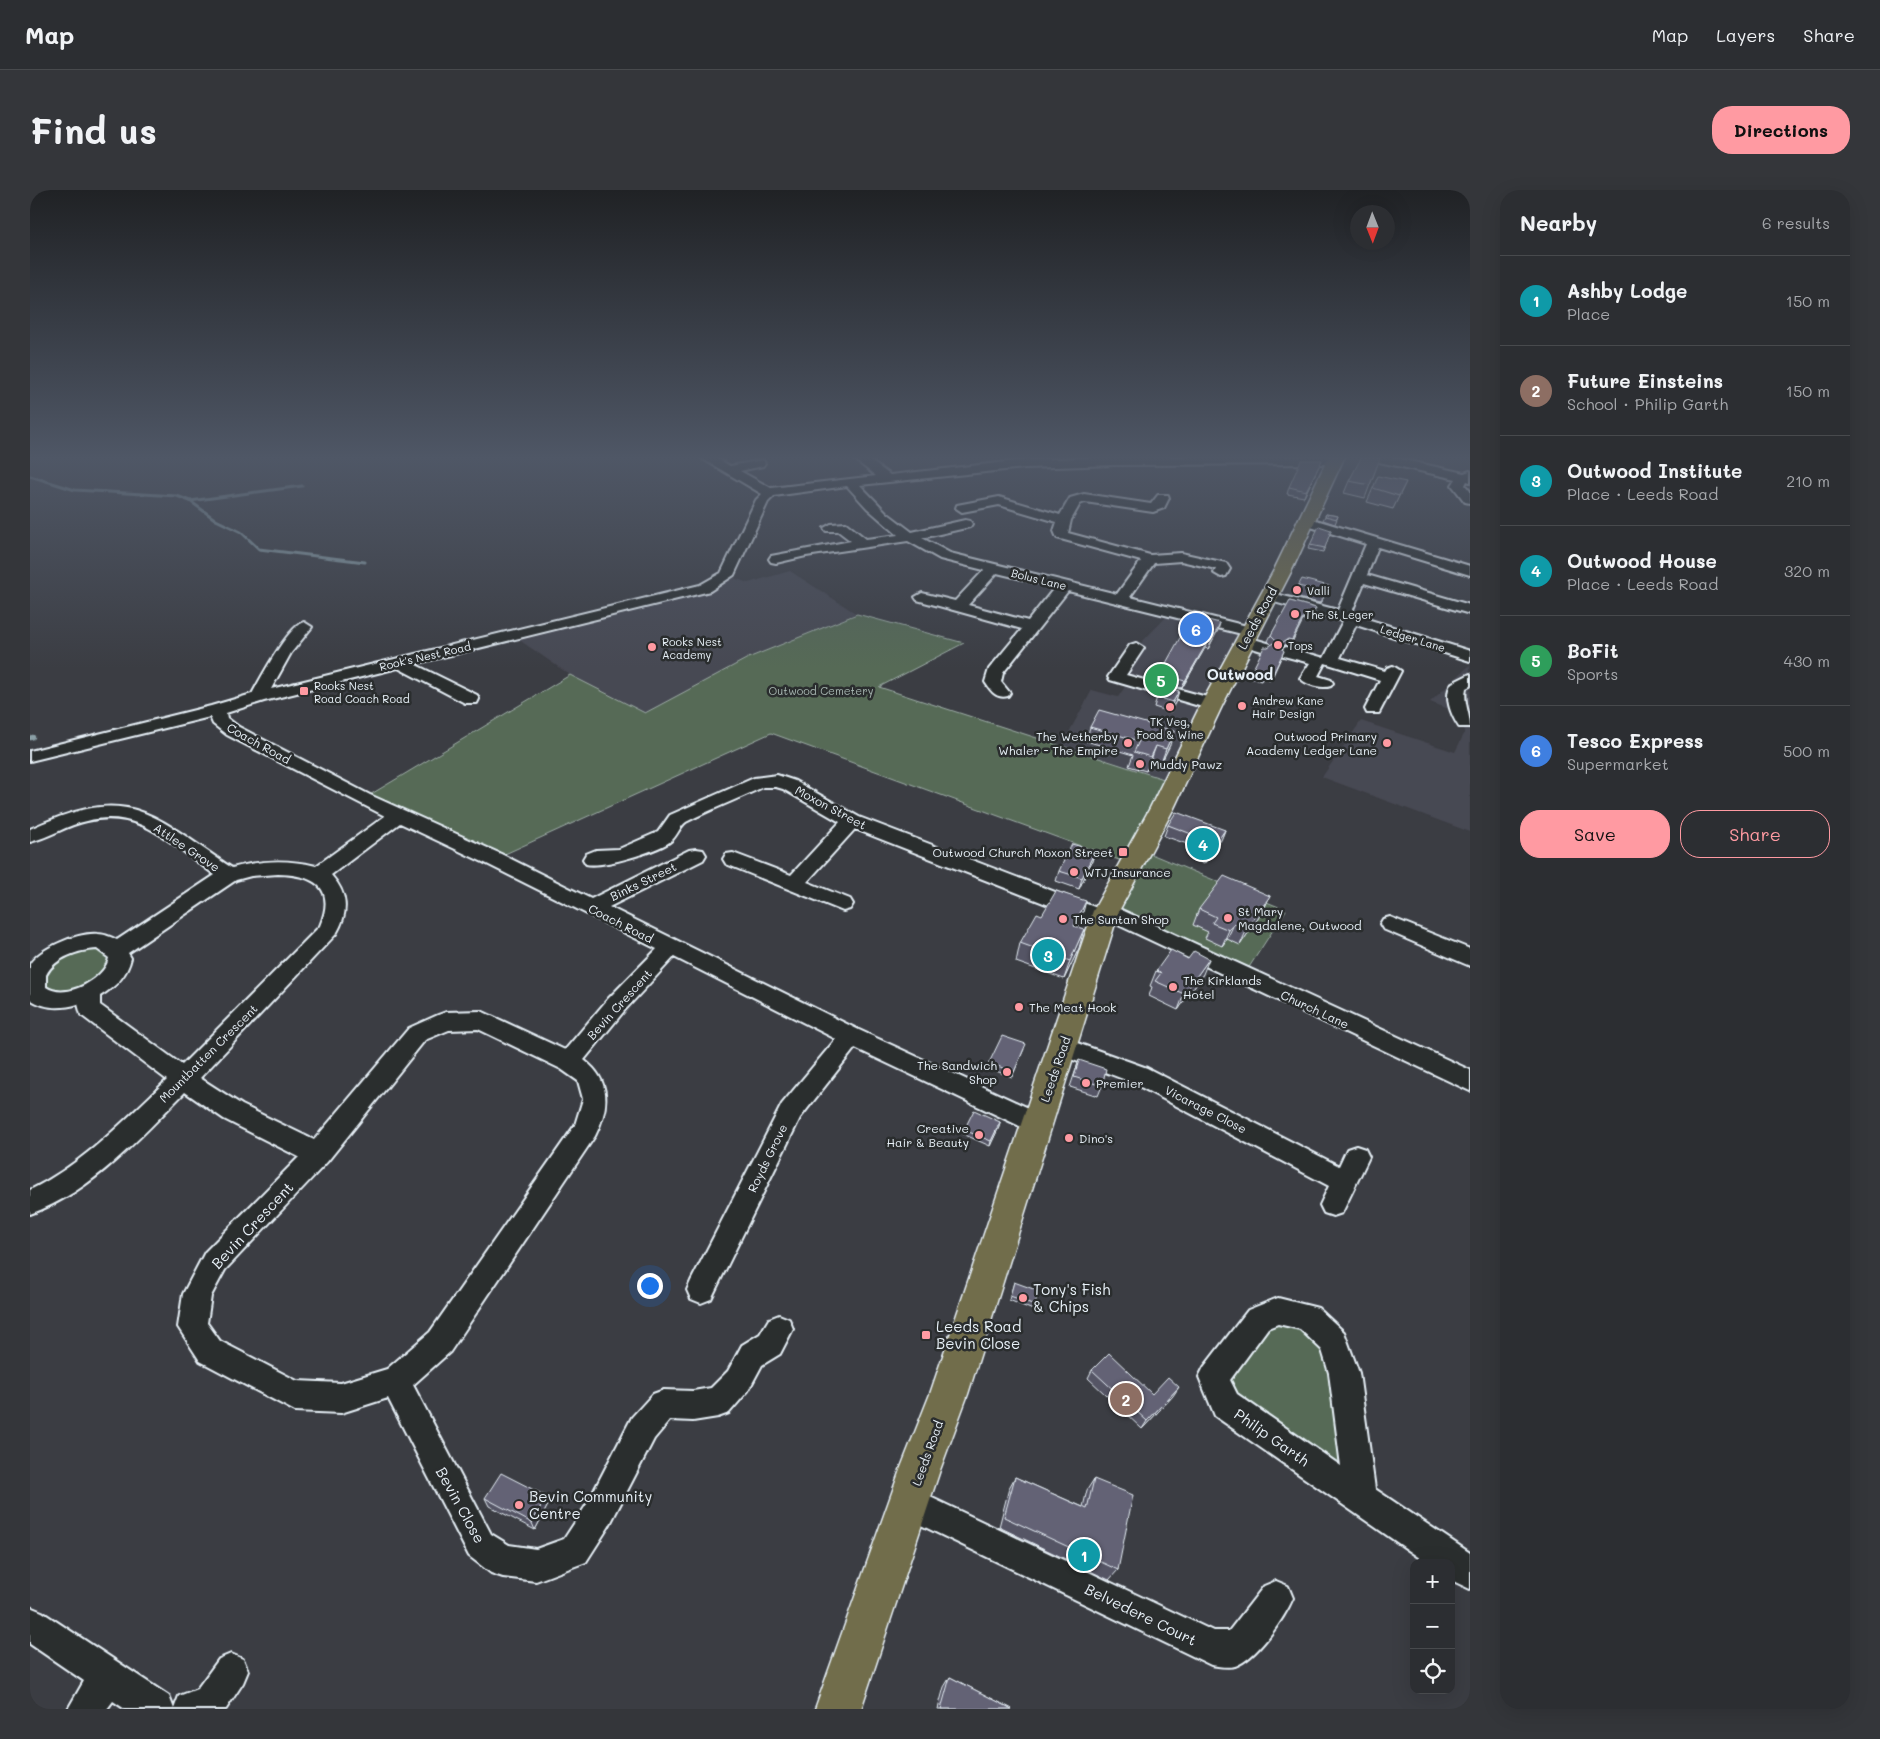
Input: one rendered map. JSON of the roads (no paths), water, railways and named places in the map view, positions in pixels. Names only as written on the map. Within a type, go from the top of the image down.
[{"type":"main road","name":"Leeds Road","points":[[838,1709],[909,1503],[949,1394],[1105,915],[1162,808],[1212,704],[1253,640],[1268,596],[1303,527]]},
{"type":"street","name":"Rook's Nest Road","points":[[30,756],[217,710],[258,697],[705,588],[727,575],[749,527]]},
{"type":"street","points":[[831,528],[837,527]]},
{"type":"street","points":[[842,527],[863,544]]},
{"type":"street","name":"Bolus Lane","points":[[896,527],[922,546],[945,556],[1121,599],[1253,640]]},
{"type":"street","points":[[776,559],[806,552],[909,537],[953,527]]},
{"type":"street","points":[[1062,527],[1062,535],[1070,538],[1150,559],[1181,557],[1221,566],[1223,569],[1221,573]]},
{"type":"street","points":[[1325,527],[1470,571]]},
{"type":"street","points":[[1373,542],[1358,577],[1347,617],[1331,660],[1391,674],[1373,709]]},
{"type":"street","points":[[1121,599],[1150,559]]},
{"type":"street","points":[[958,607],[994,568]]},
{"type":"street","points":[[1358,577],[1470,610]]},
{"type":"street","points":[[1002,692],[993,682],[995,672],[1065,585]]},
{"type":"street","name":"Ledger Lane","points":[[1268,596],[1347,617],[1470,656]]},
{"type":"street","points":[[922,597],[1031,627]]},
{"type":"street","points":[[258,697],[284,652],[304,627]]},
{"type":"street","points":[[1136,648],[1116,677],[1212,704]]},
{"type":"street","points":[[1286,652],[1319,662],[1308,678],[1325,684]]},
{"type":"street","points":[[399,662],[471,699]]},
{"type":"street","points":[[1465,723],[1455,705],[1456,693],[1458,686],[1470,679]]},
{"type":"street","name":"Coach Road","points":[[217,710],[219,720],[233,731],[398,816],[494,859],[670,948],[851,1036],[1037,1123]]},
{"type":"street","name":"Moxon Street","points":[[593,859],[603,855],[621,855],[665,836],[676,819],[760,782],[777,781],[788,785],[852,821],[1105,915]]},
{"type":"street","name":"Attlee Grove","points":[[30,836],[58,823],[92,813],[121,812],[146,819],[229,875]]},
{"type":"street","points":[[117,950],[229,875],[251,869],[278,866],[297,868],[318,874],[398,816]]},
{"type":"street","points":[[794,884],[852,821]]},
{"type":"street","name":"Binks Street","points":[[590,908],[696,856]]},
{"type":"street","points":[[733,859],[843,904]]},
{"type":"street","name":"Mountbatten Crescent","points":[[30,1203],[53,1193],[90,1168],[183,1079],[329,929],[336,912],[333,890],[318,874]]},
{"type":"street","name":"Church Lane","points":[[1105,915],[1470,1081]]},
{"type":"street","points":[[1390,924],[1470,958]]},
{"type":"street","points":[[83,942],[108,944],[117,950],[120,958],[114,974],[89,993],[60,1000],[34,996],[37,959],[83,942]]},
{"type":"street","name":"Bevin Crescent","points":[[569,1062],[616,1005],[670,948]]},
{"type":"street","points":[[89,993],[89,1009],[183,1079],[233,1112],[318,1154]]},
{"type":"street","name":"Bevin Crescent","points":[[481,1020],[569,1062],[588,1076],[595,1100],[586,1129],[440,1342],[395,1381],[341,1398],[295,1396],[210,1352],[192,1327],[197,1294],[215,1261],[318,1154],[417,1034],[446,1021],[481,1020]]},
{"type":"street","name":"Royds Grove","points":[[701,1290],[791,1111],[851,1036]]},
{"type":"street","name":"Vicarage Close","points":[[1063,1047],[1140,1075],[1344,1181]]},
{"type":"street","points":[[1333,1205],[1356,1157]]},
{"type":"street","name":"Philip Garth","points":[[1361,1499],[1344,1373],[1334,1342],[1308,1317],[1278,1311],[1258,1319],[1214,1377],[1226,1405],[1361,1499],[1470,1573]]},
{"type":"street","name":"Bevin Close","points":[[395,1381],[480,1545],[503,1562],[536,1565],[575,1550],[598,1515],[644,1428],[664,1404],[693,1406],[718,1402],[738,1382],[752,1355],[770,1344],[779,1329]]},
{"type":"street","name":"Belvedere Court","points":[[909,1503],[1211,1648],[1232,1650],[1241,1643],[1276,1598]]},
{"type":"street","points":[[30,1624],[156,1709]]},
{"type":"street","points":[[192,1709],[209,1703],[231,1671]]},
{"type":"street","points":[[86,1709],[108,1677]]},
{"type":"waterway","points":[[230,527],[241,532],[259,549],[365,562]]},
{"type":"place","name":"Valli","points":[[1297,590]]},
{"type":"place","name":"The St Leger","points":[[1295,614]]},
{"type":"place","name":"Tesco Express","points":[[1196,629]]},
{"type":"place","name":"Tops","points":[[1278,645]]},
{"type":"place","name":"Rooks Nest Academy","points":[[652,647]]},
{"type":"place","name":"BoFit","points":[[1161,680]]},
{"type":"place","name":"Rooks Nest Road Coach Road","points":[[304,691]]},
{"type":"place","name":"Andrew Kane Hair Design","points":[[1242,706]]},
{"type":"place","name":"TK Veg, Food & Wine","points":[[1170,707]]},
{"type":"place","name":"The Wetherby Whaler - The Empire","points":[[1128,743]]},
{"type":"place","name":"Outwood Primary Academy Ledger Lane","points":[[1387,743]]},
{"type":"place","name":"Muddy Pawz","points":[[1140,764]]},
{"type":"place","name":"Outwood House","points":[[1203,844]]},
{"type":"place","name":"Outwood Church Moxon Street","points":[[1123,852]]},
{"type":"place","name":"WTJ Insurance","points":[[1074,872]]},
{"type":"place","name":"St Mary Magdalene, Outwood","points":[[1228,918]]},
{"type":"place","name":"The Suntan Shop","points":[[1063,919]]},
{"type":"place","name":"Outwood Institute","points":[[1048,955]]},
{"type":"place","name":"The Kirklands Hotel","points":[[1173,987]]},
{"type":"place","name":"The Meat Hook","points":[[1019,1007]]},
{"type":"place","name":"The Sandwich Shop","points":[[1007,1072]]},
{"type":"place","name":"Premier","points":[[1086,1083]]},
{"type":"place","name":"Creative Hair & Beauty","points":[[979,1135]]},
{"type":"place","name":"Dino's","points":[[1069,1138]]},
{"type":"place","name":"Tony's Fish & Chips","points":[[1023,1298]]},
{"type":"place","name":"Leeds Road Bevin Close","points":[[926,1335]]},
{"type":"place","name":"Future Einsteins","points":[[1126,1399]]},
{"type":"place","name":"Bevin Community Centre","points":[[519,1505]]},
{"type":"place","name":"Ashby Lodge","points":[[1084,1555]]},
{"type":"district","name":"Outwood","points":[[1240,674]]},
{"type":"park label","name":"Outwood Cemetery","points":[[821,690]]}]
